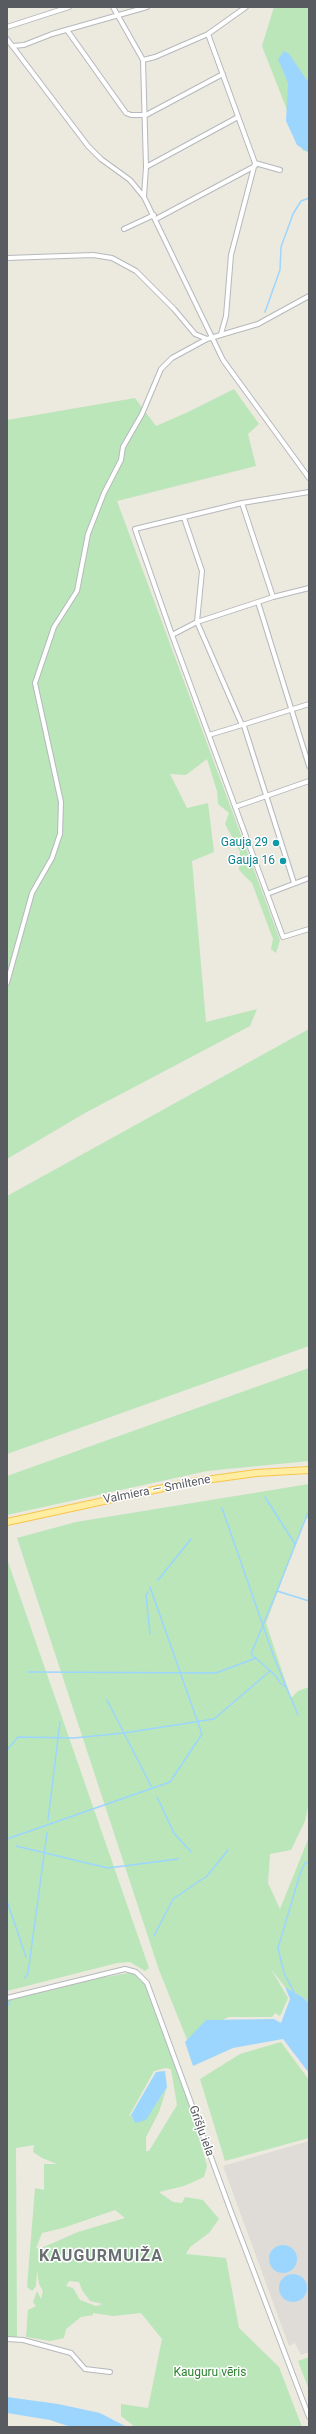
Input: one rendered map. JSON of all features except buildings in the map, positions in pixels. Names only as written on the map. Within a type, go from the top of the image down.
[{"type":"main road","name":"Valmiera — Smiltene","points":[[7,1522],[191,1482],[256,1473],[309,1470]]},
{"type":"street","points":[[7,27],[69,7]]},
{"type":"street","points":[[113,7],[143,60],[146,167],[144,197]]},
{"type":"street","points":[[12,46],[24,45],[67,30],[147,7]]},
{"type":"street","points":[[143,60],[155,57],[208,34],[246,7]]},
{"type":"street","points":[[67,30],[126,113],[131,116],[145,115],[223,74]]},
{"type":"street","points":[[208,34],[255,164],[231,255],[226,316],[221,334]]},
{"type":"street","points":[[7,39],[88,146],[110,166],[130,180],[144,197],[155,217],[210,339],[235,378],[309,478]]},
{"type":"street","points":[[146,167],[238,117]]},
{"type":"street","points":[[124,229],[155,217],[255,164],[280,170]]},
{"type":"street","points":[[7,258],[93,255],[112,258],[136,271],[174,309],[195,334],[210,339]]},
{"type":"street","points":[[7,983],[32,893],[52,858],[60,834],[61,802],[35,683],[54,627],[76,590],[88,534],[104,493],[115,473],[123,447],[142,414],[157,378],[172,358],[221,334],[258,324],[309,296]]},
{"type":"street","points":[[309,492],[242,504],[135,530],[282,937],[309,929]]},
{"type":"street","points":[[242,504],[273,597]]},
{"type":"street","points":[[184,518],[202,571],[197,622],[243,725],[294,883]]},
{"type":"street","points":[[172,635],[197,622],[273,597],[309,588]]},
{"type":"street","points":[[258,602],[309,766]]},
{"type":"street","points":[[209,736],[309,705]]},
{"type":"street","points":[[235,806],[309,781]]},
{"type":"street","points":[[267,894],[309,878]]},
{"type":"street","name":"Grīšļu iela","points":[[7,1998],[125,1969],[136,1972],[147,1983],[235,2224],[309,2417]]},
{"type":"street","points":[[7,2338],[23,2340],[71,2353],[85,2369],[110,2372]]},
{"type":"shaded area","points":[[309,2141],[309,2352],[301,2355],[295,2343],[289,2346],[223,2166]]},
{"type":"green space","points":[[274,7],[309,7],[309,150],[303,151],[262,46]]},
{"type":"green space","points":[[234,389],[259,424],[248,434],[256,466],[117,501],[280,940],[276,953],[271,949],[273,939],[252,883],[239,870],[240,852],[225,824],[229,813],[218,804],[217,791],[207,759],[186,775],[170,774],[187,808],[208,803],[214,852],[192,861],[206,1022],[257,1009],[250,1026],[85,1113],[7,1159],[7,420],[135,398],[156,426]]},
{"type":"green space","points":[[309,1029],[309,1346],[7,1454],[7,1196]]},
{"type":"green space","points":[[309,1368],[309,1461],[207,1471],[7,1515],[7,1476]]},
{"type":"green space","points":[[309,1484],[309,1518],[305,1519],[266,1623],[291,1698],[298,1691],[309,1687],[309,1802],[305,1821],[291,1850],[270,1854],[268,1883],[280,1909],[309,1837],[309,2004],[304,1998],[285,1987],[271,1969],[288,1998],[280,2016],[275,2013],[272,2017],[229,2017],[216,2023],[190,2047],[159,1970],[17,1538],[76,1522]]},
{"type":"green space","points":[[7,1559],[149,1968],[145,1971],[130,1962],[117,1963],[7,1991]]},
{"type":"green space","name":"Kauguru vēris","points":[[135,1972],[143,1980],[155,2004],[188,2099],[207,2166],[204,2177],[184,2186],[159,2192],[173,2202],[182,2203],[185,2197],[203,2200],[219,2219],[209,2233],[190,2247],[186,2254],[226,2258],[239,2328],[279,2367],[302,2427],[135,2427],[121,2416],[121,2404],[148,2408],[162,2339],[141,2313],[113,2316],[93,2313],[93,2315],[81,2317],[66,2329],[64,2338],[50,2341],[26,2337],[28,2310],[36,2306],[33,2302],[37,2291],[41,2299],[43,2291],[39,2284],[37,2270],[36,2286],[32,2291],[27,2287],[35,2188],[44,2190],[44,2164],[57,2164],[42,2158],[33,2152],[34,2145],[16,2148],[17,2338],[8,2338],[7,2000],[99,1978]],"holes":[[[165,2068],[171,2069],[177,2105],[149,2151],[146,2151],[146,2137],[159,2112],[167,2087],[153,2109],[135,2123],[131,2115],[129,2116],[154,2071]],[[115,2210],[125,2218],[78,2232],[39,2249],[36,2248],[42,2233],[63,2228]],[[69,2281],[79,2282],[82,2290],[90,2301],[103,2304],[96,2306],[80,2300],[73,2288],[66,2286]]]},
{"type":"green space","points":[[281,2042],[309,2080],[309,2138],[225,2161],[200,2079],[240,2054]]},
{"type":"green space","points":[[309,2357],[309,2390],[298,2361]]},
{"type":"water","points":[[284,51],[289,54],[309,83],[309,153],[297,145],[286,121],[288,83],[278,59]]},
{"type":"water","points":[[285,1987],[304,1998],[309,2004],[309,2073],[283,2039],[233,2048],[193,2066],[185,2042],[206,2020],[274,2019],[281,2023],[290,1999]]},
{"type":"water","points":[[165,2071],[167,2087],[146,2120],[135,2123],[131,2115],[156,2072]]},
{"type":"water","points":[[283,2245],[293,2249],[297,2259],[293,2269],[283,2273],[273,2269],[269,2259],[273,2249]]},
{"type":"water","points":[[293,2274],[303,2278],[307,2288],[303,2298],[293,2302],[283,2298],[279,2288],[283,2278]]},
{"type":"water","points":[[7,2397],[58,2404],[100,2413],[127,2427],[71,2427],[50,2420],[7,2413]]},
{"type":"waterway","points":[[265,312],[280,270],[281,247],[293,214],[301,201],[309,198]]},
{"type":"waterway","points":[[265,1497],[295,1544]]},
{"type":"waterway","points":[[222,1508],[275,1660],[298,1715]]},
{"type":"waterway","points":[[277,1591],[309,1510]]},
{"type":"waterway","points":[[158,1580],[191,1539]]},
{"type":"waterway","points":[[7,1839],[170,1782],[202,1734],[150,1587]]},
{"type":"waterway","points":[[286,1687],[280,1683],[276,1676],[251,1654],[277,1591],[309,1601]]},
{"type":"waterway","points":[[148,1592],[146,1595],[150,1634]]},
{"type":"waterway","points":[[28,1672],[216,1673],[256,1658]]},
{"type":"waterway","points":[[152,1788],[124,1733],[214,1719],[270,1671]]},
{"type":"waterway","points":[[7,1750],[18,1737],[74,1738],[124,1733],[107,1700]]},
{"type":"waterway","points":[[48,1820],[60,1722]]},
{"type":"waterway","points":[[157,1797],[174,1833],[191,1852]]},
{"type":"waterway","points":[[25,1978],[28,1973],[47,1833]]},
{"type":"waterway","points":[[16,1846],[108,1868],[178,1859]]},
{"type":"waterway","points":[[154,1936],[173,1899],[207,1876],[228,1850]]},
{"type":"waterway","points":[[294,1992],[284,1973],[278,1948],[300,1874],[305,1863],[309,1862]]},
{"type":"waterway","points":[[7,1901],[26,1957]]},
{"type":"waterway","points":[[7,2007],[10,2001]]},
{"type":"place","name":"Gauja 29","points":[[276,843]]},
{"type":"place","name":"Gauja 16","points":[[283,861]]},
{"type":"district","name":"KAUGURMUIŽA","points":[[101,2257]]}]
